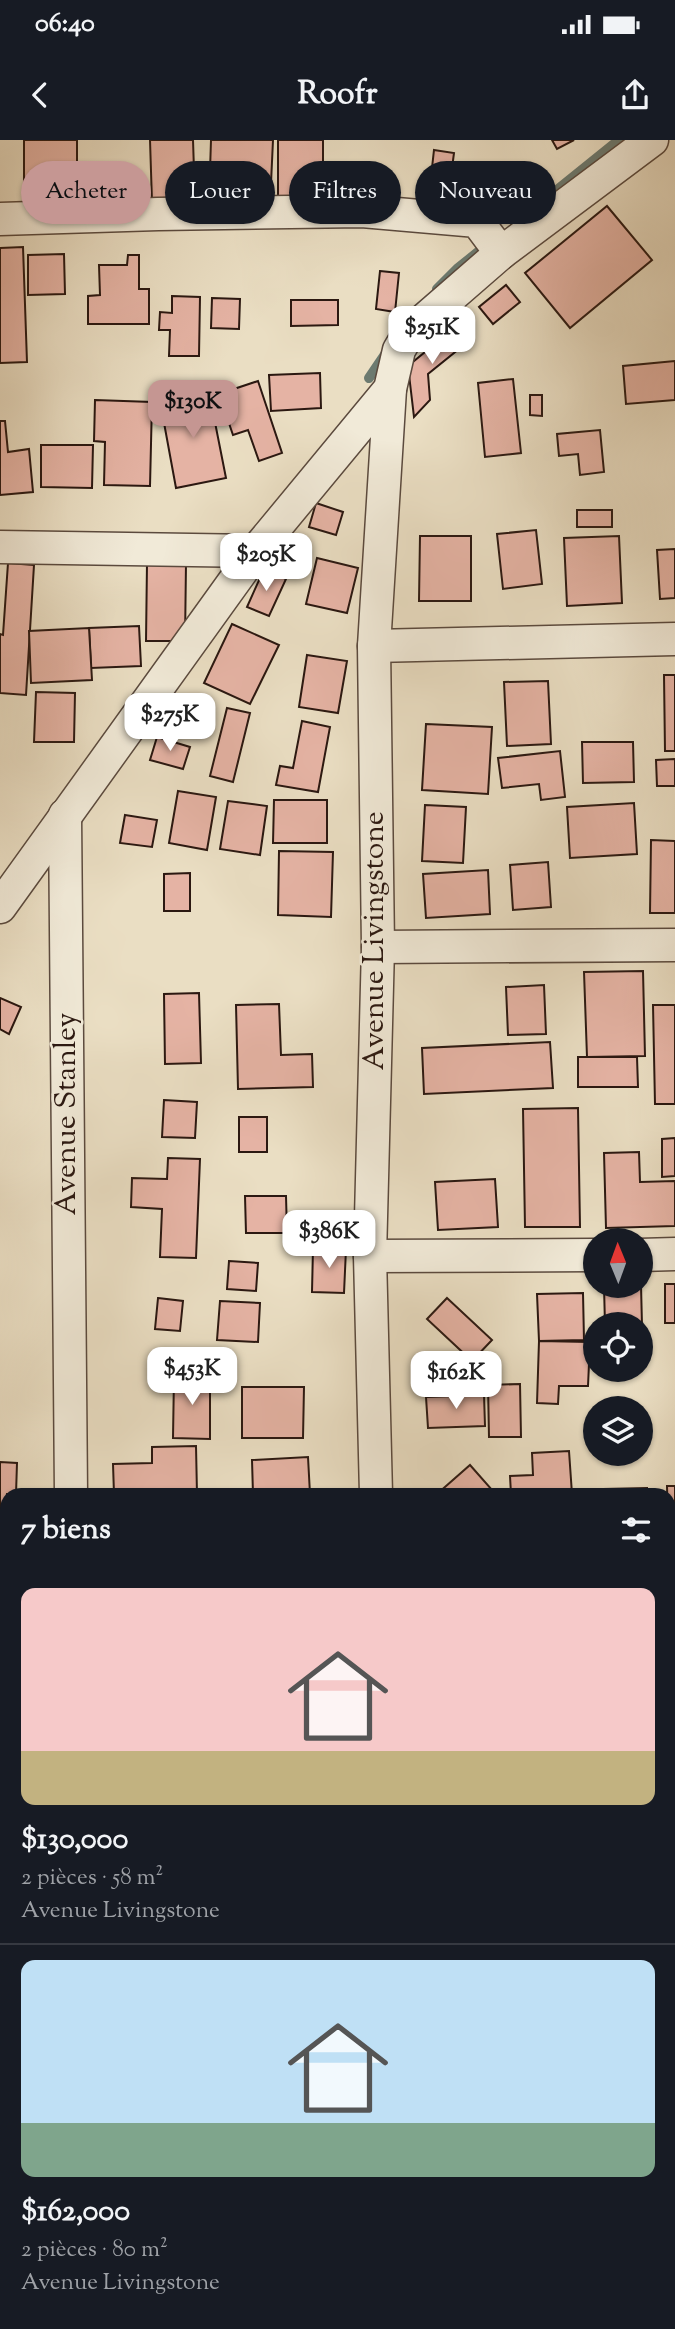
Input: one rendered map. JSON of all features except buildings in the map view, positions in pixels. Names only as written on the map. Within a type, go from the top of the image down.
[{"type":"street","name":"Avenue Livingstone","points":[[376,1488],[370,1256],[378,947],[374,646],[390,389],[399,350],[409,333],[501,253],[652,140]]},
{"type":"street","points":[[0,219],[362,211],[477,221],[501,253]]},
{"type":"street","points":[[0,907],[256,551],[390,389]]},
{"type":"street","points":[[0,547],[256,551]]},
{"type":"street","points":[[374,646],[675,639]]},
{"type":"street","name":"Avenue Stanley","points":[[65,815],[71,1488]]},
{"type":"street","points":[[378,947],[675,945]]},
{"type":"street","points":[[653,1255],[675,1254]]},
{"type":"street","points":[[370,1256],[583,1255]]},
{"type":"waterway","points":[[556,191],[619,140]]},
{"type":"waterway","points":[[437,289],[488,244]]},
{"type":"waterway","points":[[369,378],[388,350]]}]
